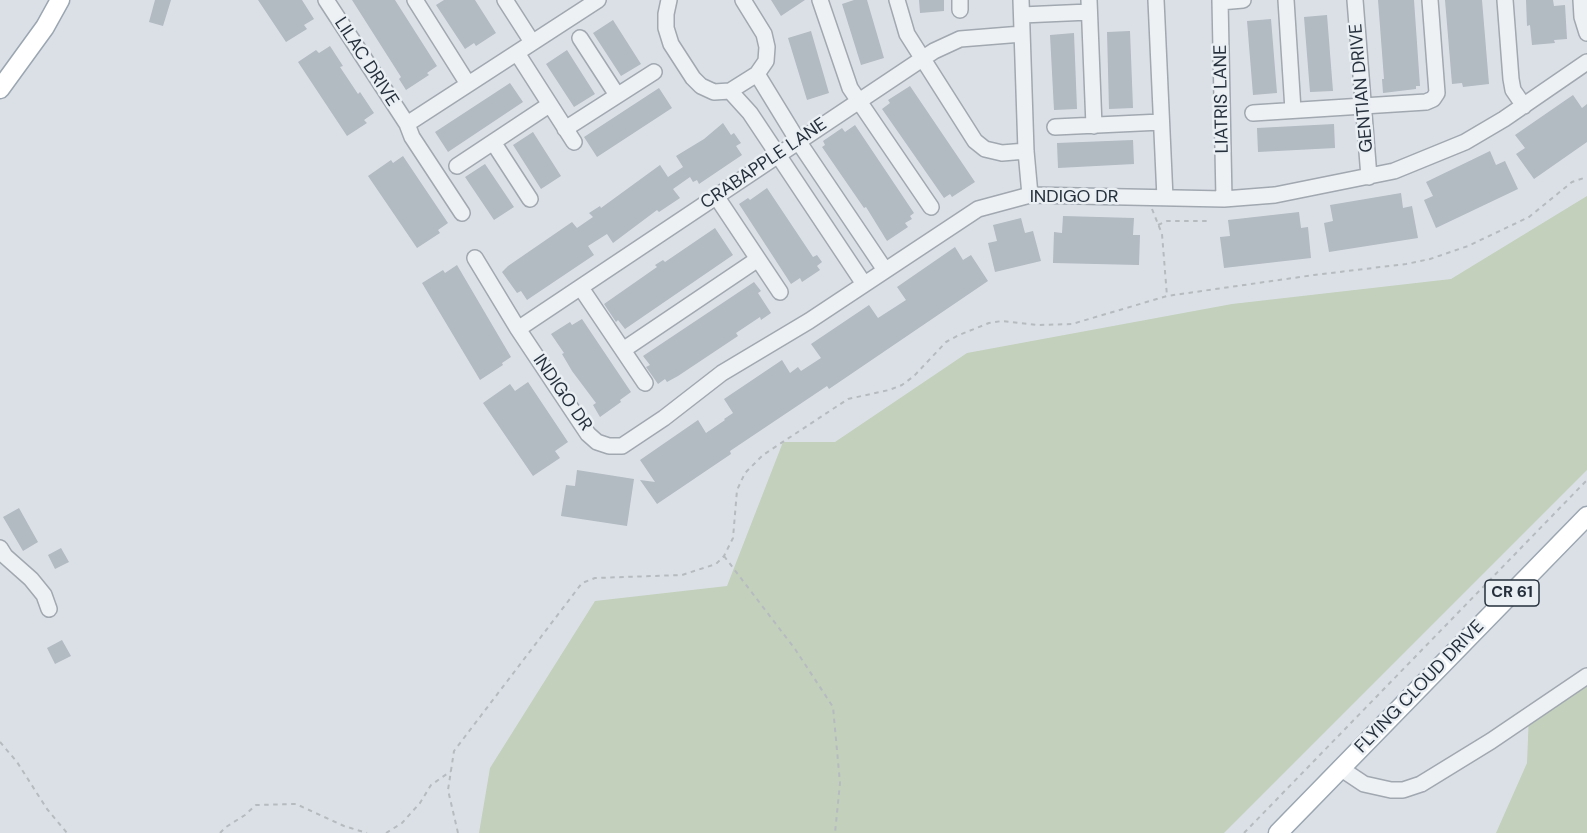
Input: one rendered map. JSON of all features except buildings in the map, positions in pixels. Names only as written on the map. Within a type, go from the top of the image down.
[{"type":"main road","points":[[0,88],[45,27],[60,0]]},
{"type":"main road","name":"FLYING CLOUD DRIVE","points":[[1278,833],[1587,516]]},
{"type":"street","name":"LILAC DRIVE","points":[[326,0],[462,213]]},
{"type":"street","points":[[415,0],[468,84]]},
{"type":"street","points":[[505,0],[532,42]]},
{"type":"street","points":[[669,0],[666,14],[671,44],[693,78],[701,86],[714,92],[730,91],[757,74],[766,61],[768,47],[764,34],[743,0]]},
{"type":"street","points":[[820,0],[846,79],[858,101],[930,207]]},
{"type":"street","points":[[897,0],[907,34],[975,141],[985,149],[1002,153],[1026,151]]},
{"type":"street","points":[[1155,0],[1165,198]]},
{"type":"street","points":[[1220,1],[1243,0]]},
{"type":"street","points":[[1286,0],[1293,110]]},
{"type":"street","name":"GENTIAN DRIVE","points":[[1355,0],[1369,177]]},
{"type":"street","points":[[1253,113],[1363,107],[1426,102],[1433,99],[1437,93],[1430,0]]},
{"type":"street","points":[[1505,0],[1511,79],[1514,90],[1524,106]]},
{"type":"street","points":[[1581,0],[1582,17],[1587,33]]},
{"type":"street","points":[[407,124],[594,1]]},
{"type":"street","name":"LIATRIS LANE","points":[[1220,1],[1224,199]]},
{"type":"street","points":[[1030,195],[1026,151],[1022,8],[1089,6],[1094,126]]},
{"type":"street","name":"CRABAPPLE LANE","points":[[518,329],[921,59],[960,39],[999,34],[1022,34]]},
{"type":"street","points":[[580,38],[617,95]]},
{"type":"street","points":[[517,53],[569,136],[617,95],[654,72]]},
{"type":"street","name":"INDIGO DR","points":[[475,258],[518,329],[588,434],[597,442],[609,446],[622,446],[664,418],[722,373],[809,321],[978,210],[1030,195],[1224,199],[1275,195],[1394,171],[1465,142],[1524,106],[1587,62]]},
{"type":"street","points":[[757,74],[798,141],[885,270]]},
{"type":"street","points":[[730,91],[750,113],[864,284]]},
{"type":"street","points":[[457,166],[549,105]]},
{"type":"street","points":[[1054,127],[1161,122]]},
{"type":"street","points":[[493,142],[530,199]]},
{"type":"street","points":[[716,196],[780,292]]},
{"type":"street","points":[[623,350],[758,259]]},
{"type":"street","points":[[581,288],[645,383]]},
{"type":"street","points":[[0,548],[5,556],[31,579],[44,595],[49,609]]},
{"type":"street","points":[[1340,768],[1364,784],[1391,790],[1403,790],[1421,784],[1491,741],[1587,676]]},
{"type":"path","points":[[458,833],[448,790],[454,751],[582,583],[595,578],[682,575],[716,564],[724,556],[732,538],[737,490],[745,473],[754,463],[848,399],[902,385],[915,376],[946,342],[975,328],[1002,321],[1038,325],[1072,324],[1167,296],[1430,259],[1468,246],[1529,218],[1572,182],[1587,177]]},
{"type":"path","points":[[1158,225],[1167,221],[1211,221]]},
{"type":"path","points":[[1244,833],[1587,480]]},
{"type":"path","points":[[724,556],[795,649],[833,707],[840,783],[835,833]]},
{"type":"path","points":[[0,742],[17,762],[47,809],[67,833]]},
{"type":"path","points":[[387,833],[402,823],[420,804],[431,785],[451,771]]},
{"type":"path","points":[[220,833],[256,805],[296,804],[344,826],[367,833]]},
{"type":"green space","points":[[1587,196],[1587,470],[1224,833],[479,833],[490,768],[595,601],[727,586],[783,442],[835,442],[967,353],[1232,304],[1451,279]]},
{"type":"green space","points":[[1587,686],[1587,833],[1496,833],[1527,763],[1529,714]]}]
